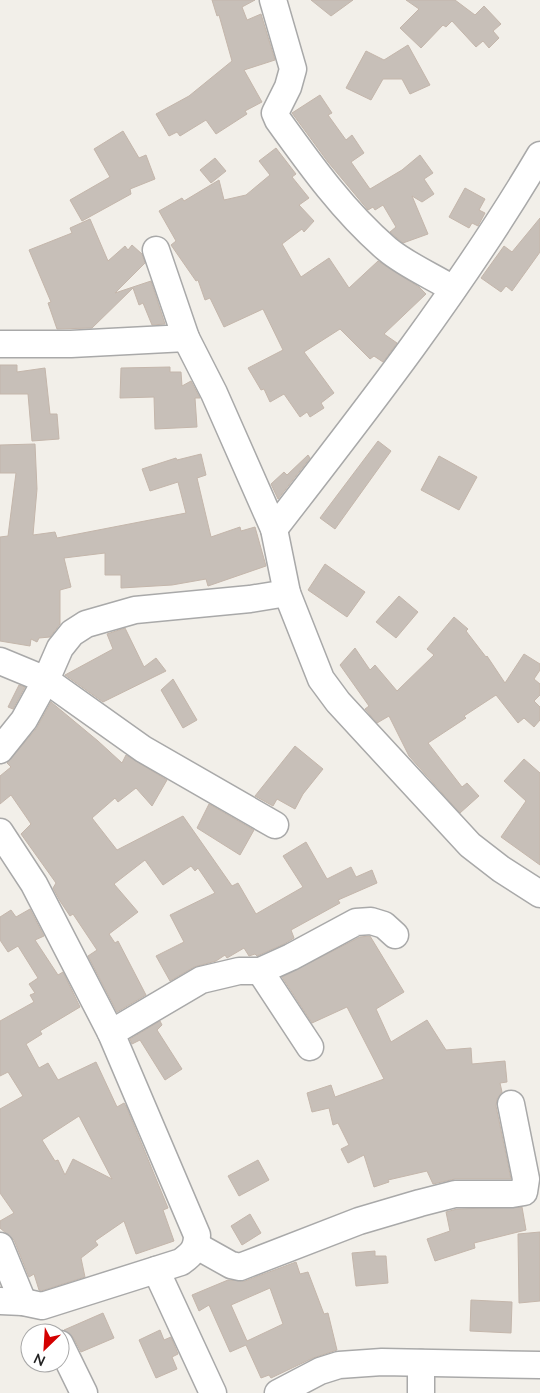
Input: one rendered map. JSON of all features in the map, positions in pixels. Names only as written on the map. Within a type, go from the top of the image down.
[{"type":"street","points":[[273,0],[293,68],[290,82],[275,113],[278,120],[345,209],[389,250],[453,289]]},
{"type":"street","points":[[274,529],[411,351],[518,192],[540,154]]},
{"type":"street","points":[[156,250],[186,338],[214,393],[274,529],[287,593],[321,680],[338,702],[470,845],[536,883]]},
{"type":"street","points":[[0,344],[71,344],[186,338]]},
{"type":"street","points":[[0,750],[24,720],[46,680],[60,648],[72,634],[86,624],[135,610],[250,599],[287,593]]},
{"type":"street","points":[[0,660],[46,680],[143,749],[275,825]]},
{"type":"street","points":[[0,832],[34,884],[111,1033],[197,1235],[197,1246],[192,1255],[181,1262],[156,1270],[22,1303]]},
{"type":"street","points":[[111,1033],[201,980],[239,971],[260,971],[356,922],[371,922],[384,925],[395,935]]},
{"type":"street","points":[[260,971],[310,1048]]},
{"type":"street","points":[[197,1246],[231,1265],[240,1267],[359,1221],[420,1202],[455,1194],[512,1194],[524,1192],[526,1179],[511,1104]]},
{"type":"street","points":[[0,1246],[22,1303],[44,1323]]},
{"type":"street","points":[[156,1270],[213,1393]]},
{"type":"street","points":[[421,1362],[421,1393]]},
{"type":"street","points":[[278,1393],[320,1371],[339,1365],[421,1362],[540,1365]]},
{"type":"street","points":[[70,1364],[84,1393]]},
{"type":"building","points":[[212,0],[255,0],[242,7],[247,20],[261,14],[275,60],[244,70],[262,102],[245,111],[247,114],[216,134],[206,120],[180,136],[177,132],[169,136],[156,114],[189,96],[232,61],[219,15],[217,16]]},
{"type":"building","points":[[311,0],[353,0],[331,16]]},
{"type":"building","points":[[406,0],[455,0],[475,15],[484,6],[501,24],[493,31],[499,38],[489,48],[483,41],[476,47],[452,21],[446,27],[443,25],[421,48],[400,28],[419,9]]},
{"type":"building","points":[[408,45],[430,85],[410,94],[402,79],[383,79],[371,100],[346,88],[366,51],[384,60]]},
{"type":"building","points":[[320,95],[332,113],[328,115],[346,140],[352,135],[364,153],[351,162],[370,189],[402,170],[420,155],[433,173],[424,179],[434,194],[422,202],[412,196],[428,234],[403,243],[390,232],[396,227],[383,205],[375,210],[373,207],[368,210],[328,162],[292,113]]},
{"type":"building","points":[[123,131],[139,158],[146,155],[155,179],[130,189],[131,194],[82,221],[70,200],[110,177],[94,149]]},
{"type":"building","points":[[276,148],[296,174],[292,177],[309,198],[299,205],[314,221],[304,232],[302,229],[282,244],[301,277],[329,258],[349,288],[378,261],[419,287],[426,294],[384,334],[397,343],[383,362],[374,356],[370,359],[340,329],[304,352],[334,393],[321,403],[324,408],[310,417],[307,412],[300,417],[284,394],[270,402],[264,389],[261,390],[248,368],[283,350],[263,309],[224,327],[210,298],[205,300],[198,280],[196,281],[171,245],[176,241],[159,211],[182,198],[184,201],[219,180],[224,200],[246,195],[270,175],[259,161]]},
{"type":"building","points":[[215,158],[226,171],[211,183],[200,170]]},
{"type":"building","points":[[465,188],[485,199],[479,210],[485,213],[478,226],[472,223],[469,228],[449,217]]},
{"type":"building","points":[[540,218],[540,252],[512,291],[506,286],[501,292],[481,278],[504,246],[512,252]]},
{"type":"building","points":[[90,219],[108,261],[125,246],[128,250],[132,245],[142,254],[145,263],[115,293],[151,281],[165,324],[152,325],[143,303],[139,305],[133,288],[92,328],[57,329],[48,303],[51,302],[29,250],[72,233],[70,228]]},
{"type":"building","points":[[0,365],[17,365],[17,372],[45,368],[50,414],[57,414],[59,439],[32,441],[28,394],[0,394]]},
{"type":"building","points":[[170,367],[170,372],[181,372],[182,386],[191,381],[200,398],[195,398],[197,427],[155,429],[154,397],[120,398],[121,368]]},
{"type":"building","points":[[378,441],[391,451],[335,529],[320,518]]},
{"type":"building","points":[[35,444],[37,489],[33,535],[55,532],[57,538],[186,513],[178,482],[150,491],[142,469],[176,458],[177,460],[201,454],[206,475],[197,478],[211,537],[240,527],[241,531],[255,527],[266,566],[208,586],[206,579],[172,585],[121,588],[121,575],[105,575],[105,553],[64,558],[71,587],[60,590],[60,624],[50,637],[39,638],[37,642],[31,639],[30,646],[0,641],[0,537],[8,536],[16,473],[0,473],[0,445]]},
{"type":"building","points":[[308,455],[310,458],[278,499],[271,484],[284,472],[287,475]]},
{"type":"building","points":[[439,456],[477,477],[459,510],[421,490]]},
{"type":"building","points":[[325,564],[365,592],[347,617],[308,590]]},
{"type":"building","points":[[399,596],[418,612],[396,638],[376,622]]},
{"type":"building","points":[[454,617],[468,629],[466,631],[487,656],[505,683],[524,654],[540,664],[540,670],[534,679],[540,684],[540,695],[534,701],[540,707],[540,720],[534,727],[524,718],[518,723],[496,695],[428,743],[462,787],[467,783],[479,796],[460,813],[409,756],[389,716],[377,723],[365,709],[369,706],[340,665],[355,648],[370,670],[375,665],[397,691],[434,655],[427,649]]},
{"type":"building","points":[[125,628],[144,667],[156,658],[166,671],[103,702],[65,675],[113,649],[107,634]]},
{"type":"building","points":[[173,679],[197,720],[183,728],[161,690]]},
{"type":"building","points":[[19,685],[25,687],[13,709],[8,707]]},
{"type":"building","points":[[51,702],[122,763],[126,755],[167,780],[152,806],[136,788],[118,802],[115,798],[92,818],[117,850],[183,816],[232,886],[238,883],[256,914],[303,887],[283,856],[306,842],[327,879],[351,867],[356,877],[372,870],[377,883],[338,900],[340,903],[291,930],[294,938],[284,944],[257,956],[255,954],[249,956],[244,948],[227,958],[225,955],[216,961],[194,967],[170,981],[156,956],[184,942],[170,915],[215,893],[198,868],[195,871],[191,866],[163,885],[145,860],[114,884],[138,912],[109,934],[115,943],[118,941],[146,995],[117,1012],[88,956],[97,950],[73,914],[70,916],[60,901],[53,888],[56,883],[21,834],[31,824],[11,795],[0,804],[0,776],[11,767],[7,763],[36,729]]},
{"type":"building","points":[[295,746],[323,769],[303,794],[295,809],[277,799],[273,806],[255,796]]},
{"type":"building","points":[[524,759],[540,773],[540,865],[501,837],[526,801],[504,781]]},
{"type":"building","points":[[209,804],[254,830],[240,855],[197,828]]},
{"type":"building","points":[[30,909],[44,936],[35,940],[58,975],[63,972],[80,1007],[40,1031],[42,1034],[26,1044],[39,1068],[48,1063],[58,1080],[96,1062],[117,1107],[124,1103],[126,1106],[168,1208],[163,1210],[174,1241],[136,1254],[124,1221],[95,1241],[98,1245],[81,1258],[85,1277],[41,1291],[34,1274],[29,1277],[14,1240],[0,1228],[0,1221],[14,1213],[0,1193],[0,1109],[23,1096],[8,1072],[0,1076],[0,1021],[34,1002],[30,995],[35,993],[29,984],[38,978],[18,946],[8,952],[0,940],[0,917],[11,910],[16,917]],"holes":[[[79,1116],[112,1179],[73,1159],[65,1175],[58,1160],[55,1161],[42,1140]]]},
{"type":"building","points":[[370,936],[404,992],[376,1009],[391,1042],[427,1020],[446,1050],[471,1048],[472,1064],[505,1061],[507,1082],[500,1083],[502,1092],[497,1099],[496,1106],[511,1179],[455,1179],[433,1184],[427,1171],[388,1180],[389,1182],[374,1187],[364,1155],[348,1163],[341,1149],[349,1145],[338,1123],[333,1125],[329,1108],[312,1112],[307,1093],[331,1085],[335,1097],[384,1079],[347,1007],[312,1023],[282,977],[360,937]]},
{"type":"building","points":[[160,1021],[162,1025],[157,1030],[182,1069],[165,1080],[140,1040],[132,1044],[130,1039]]},
{"type":"building","points":[[258,1160],[269,1180],[239,1196],[228,1176]]},
{"type":"building","points":[[522,1207],[526,1230],[474,1243],[475,1248],[435,1261],[427,1239],[450,1231],[446,1212],[457,1209]]},
{"type":"building","points":[[250,1214],[261,1233],[242,1245],[231,1226]]},
{"type":"building","points":[[540,1232],[540,1301],[519,1303],[518,1234]]},
{"type":"building","points":[[375,1251],[375,1256],[386,1256],[388,1283],[356,1286],[352,1253]]},
{"type":"building","points":[[296,1262],[300,1274],[308,1272],[324,1314],[328,1313],[337,1350],[313,1358],[271,1378],[269,1375],[261,1378],[246,1345],[230,1352],[209,1305],[199,1311],[192,1295],[228,1280],[245,1281]],"holes":[[[270,1288],[283,1324],[247,1341],[231,1305]]]},
{"type":"building","points":[[471,1300],[512,1302],[511,1333],[470,1331]]},
{"type":"building","points":[[103,1313],[114,1338],[81,1352],[70,1335],[70,1327]]},
{"type":"building","points":[[160,1330],[164,1340],[171,1337],[178,1354],[172,1357],[177,1369],[156,1378],[139,1340]]}]
